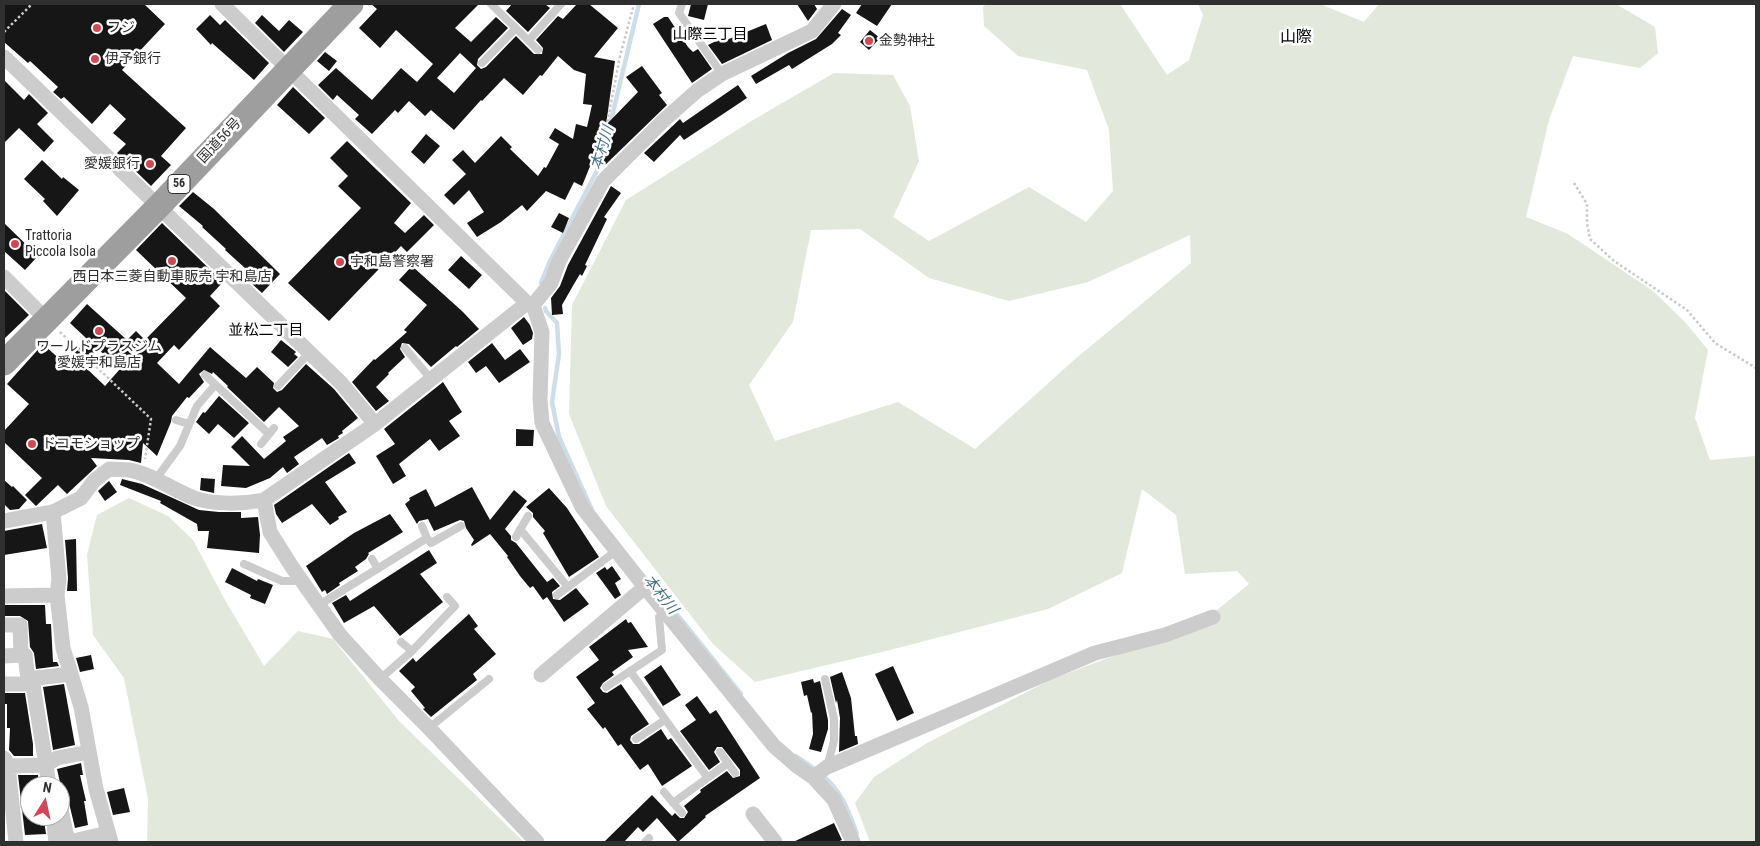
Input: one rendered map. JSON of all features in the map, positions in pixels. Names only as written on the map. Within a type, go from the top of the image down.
[{"type":"highway","name":"国道56号","points":[[4,363],[158,206],[351,4]]},
{"type":"street","points":[[222,4],[530,304],[542,332],[540,399],[542,423],[582,507],[774,746],[797,766],[820,772],[1095,653],[1165,635],[1214,617]]},
{"type":"street","points":[[4,522],[53,512],[81,498],[94,481],[109,469],[131,470],[195,498],[218,502],[264,500],[374,424],[530,304],[552,283],[559,261],[603,181],[664,120],[698,90],[722,74],[812,31],[834,4]]},
{"type":"street","points":[[4,57],[341,384],[374,424]]},
{"type":"street","points":[[4,277],[46,319]]},
{"type":"street","points":[[264,500],[270,532],[340,635],[537,842]]},
{"type":"street","points":[[53,512],[59,580],[57,595],[63,648],[81,707],[96,789],[110,838],[70,842],[65,826]]},
{"type":"street","points":[[541,675],[645,587]]},
{"type":"street","points":[[4,596],[57,595]]},
{"type":"street","points":[[4,625],[20,625],[21,655]]},
{"type":"street","points":[[4,656],[25,655],[48,776]]},
{"type":"street","points":[[4,684],[22,684],[30,679],[71,674]]},
{"type":"street","points":[[16,842],[5,760],[46,765],[57,758],[89,752]]},
{"type":"street","points":[[820,772],[853,842]]},
{"type":"street","points":[[753,814],[775,842]]},
{"type":"street","points":[[54,826],[56,842]]},
{"type":"lane","points":[[491,4],[538,50]]},
{"type":"lane","points":[[529,40],[561,4]]},
{"type":"lane","points":[[682,4],[679,13],[722,74]]},
{"type":"lane","points":[[482,63],[516,28]]},
{"type":"lane","points":[[405,348],[431,379]]},
{"type":"lane","points":[[278,386],[309,353]]},
{"type":"lane","points":[[205,375],[272,431],[261,444]]},
{"type":"lane","points":[[149,477],[180,446],[197,406],[215,385]]},
{"type":"lane","points":[[176,420],[189,424]]},
{"type":"lane","points":[[516,537],[528,516]]},
{"type":"lane","points":[[422,526],[431,543],[461,526]]},
{"type":"lane","points":[[520,529],[568,587]]},
{"type":"lane","points":[[319,605],[427,538]]},
{"type":"lane","points":[[557,595],[616,551]]},
{"type":"lane","points":[[372,559],[378,568]]},
{"type":"lane","points":[[244,564],[282,581],[302,581]]},
{"type":"lane","points":[[380,679],[412,651],[455,606],[447,597]]},
{"type":"lane","points":[[606,687],[662,650],[659,617],[665,612]]},
{"type":"lane","points":[[402,642],[412,651]]},
{"type":"lane","points":[[630,671],[707,777]]},
{"type":"lane","points":[[820,772],[834,741],[834,719],[825,678]]},
{"type":"lane","points":[[428,728],[489,679]]},
{"type":"lane","points":[[636,739],[665,720]]},
{"type":"lane","points":[[720,752],[735,773]]},
{"type":"lane","points":[[673,803],[728,763]]},
{"type":"lane","points":[[664,792],[682,813]]},
{"type":"path","points":[[4,32],[32,4]]},
{"type":"path","points":[[603,181],[598,164],[620,56],[634,4]]},
{"type":"path","points":[[1574,183],[1586,204],[1590,240],[1614,262],[1687,310],[1715,343],[1756,368]]},
{"type":"path","points":[[46,319],[151,419],[149,477]]},
{"type":"shaded area","points":[[986,4],[1120,4],[1167,75],[1189,60],[1203,15],[1198,4],[1320,4],[1364,22],[1379,4],[1616,4],[1655,27],[1658,53],[1640,68],[1573,56],[1549,120],[1526,217],[1568,234],[1653,291],[1685,322],[1708,350],[1695,418],[1710,460],[1756,456],[1756,842],[870,842],[855,803],[874,777],[927,743],[1052,679],[1201,623],[1249,584],[1237,571],[1185,574],[1176,515],[1142,489],[1122,573],[1048,609],[886,651],[755,682],[713,644],[606,506],[569,414],[572,305],[626,200],[753,120],[834,73],[893,75],[910,106],[919,161],[893,217],[929,241],[1029,187],[1086,222],[1113,191],[1109,130],[1087,70],[1018,56],[984,26],[983,7]],"holes":[[[860,229],[929,278],[1009,301],[1088,282],[1190,235],[1191,263],[1074,360],[975,449],[898,402],[775,441],[749,385],[793,322],[811,230]]]},
{"type":"shaded area","points":[[129,498],[168,516],[193,540],[225,600],[264,666],[298,631],[333,639],[399,721],[524,842],[147,842],[148,799],[124,678],[93,635],[87,555],[97,515]]},
{"type":"building","points":[[4,4],[144,4],[165,24],[122,70],[186,128],[161,156],[171,165],[151,186],[117,153],[126,144],[113,133],[126,119],[110,104],[92,124],[64,97],[61,99],[53,92],[58,87],[30,61],[28,63],[4,42]]},
{"type":"building","points":[[371,4],[479,4],[455,28],[471,42],[496,17],[508,28],[478,59],[477,65],[481,69],[486,67],[516,36],[534,54],[542,54],[543,48],[536,40],[558,16],[563,19],[577,4],[589,4],[618,28],[594,57],[615,61],[606,125],[638,92],[626,77],[642,66],[662,93],[659,95],[667,105],[603,167],[593,159],[582,186],[574,182],[565,200],[546,191],[527,211],[522,205],[501,222],[477,237],[467,223],[484,212],[469,190],[454,205],[444,195],[466,174],[452,160],[463,150],[475,163],[501,136],[512,147],[510,149],[538,176],[544,167],[546,168],[559,144],[549,138],[555,128],[573,139],[576,124],[587,127],[592,105],[583,104],[586,74],[574,70],[558,56],[523,95],[504,78],[454,130],[431,110],[425,116],[409,101],[398,113],[395,110],[372,134],[355,119],[359,115],[337,95],[333,100],[318,85],[336,68],[372,100],[401,68],[417,82],[433,64],[396,30],[380,48],[359,28],[377,9]],"holes":[[[460,53],[476,68],[454,93],[437,78]]]},
{"type":"building","points":[[512,4],[545,4],[550,8],[528,32],[506,11]]},
{"type":"building","points":[[691,4],[708,4],[704,20],[688,16]]},
{"type":"building","points":[[797,4],[814,4],[817,9],[808,21]]},
{"type":"building","points":[[862,4],[892,4],[877,26],[856,13]]},
{"type":"building","points":[[842,9],[851,15],[838,33],[841,35],[832,44],[792,69],[789,65],[756,84],[751,76],[788,53],[816,39]]},
{"type":"building","points":[[210,15],[220,25],[225,20],[269,63],[254,80],[212,43],[211,45],[196,29]]},
{"type":"building","points":[[262,15],[279,31],[289,20],[303,32],[284,52],[255,23]]},
{"type":"building","points":[[664,17],[668,17],[693,52],[698,49],[712,69],[692,83],[653,24]]},
{"type":"building","points":[[766,24],[772,40],[722,64],[708,45],[722,38],[724,41]]},
{"type":"building","points":[[870,30],[880,38],[869,50],[860,42]]},
{"type":"building","points":[[325,52],[337,61],[329,71],[317,61]]},
{"type":"building","points":[[4,80],[24,100],[29,94],[48,113],[37,124],[54,141],[44,152],[19,128],[4,143]]},
{"type":"building","points":[[738,85],[747,98],[684,140],[680,135],[654,162],[644,153],[680,119],[683,123]]},
{"type":"building","points":[[293,87],[325,118],[309,134],[277,105]]},
{"type":"building","points":[[426,134],[440,146],[424,164],[411,152]]},
{"type":"building","points":[[347,141],[411,203],[394,223],[405,233],[424,215],[434,225],[407,252],[401,246],[329,321],[288,283],[361,208],[338,186],[348,176],[330,158]]},
{"type":"building","points":[[42,160],[62,179],[63,177],[79,190],[57,216],[43,201],[45,199],[24,179]]},
{"type":"building","points":[[611,186],[621,193],[604,217],[607,219],[585,265],[587,266],[582,276],[580,274],[562,305],[563,314],[552,315],[551,298],[560,286],[568,265]]},
{"type":"building","points":[[193,192],[214,209],[280,274],[262,293],[250,282],[255,277],[225,250],[203,226],[179,206]]},
{"type":"building","points":[[559,213],[569,218],[563,233],[551,227]]},
{"type":"building","points":[[4,223],[38,256],[25,270],[4,251]]},
{"type":"building","points":[[162,223],[223,282],[210,296],[220,306],[179,350],[174,345],[157,363],[179,384],[210,347],[246,378],[257,367],[274,383],[273,388],[277,392],[282,390],[306,364],[334,389],[358,418],[342,431],[343,433],[338,436],[339,438],[327,445],[322,438],[294,457],[299,464],[287,473],[283,467],[270,478],[246,488],[221,486],[223,465],[250,466],[231,447],[242,436],[264,459],[286,441],[283,437],[299,426],[279,407],[264,422],[213,372],[212,374],[204,370],[199,374],[204,382],[189,398],[187,397],[172,416],[157,456],[143,443],[141,463],[129,460],[91,458],[97,466],[67,494],[58,485],[36,506],[25,495],[42,478],[4,442],[4,431],[29,404],[7,384],[43,344],[65,364],[87,339],[70,323],[87,304],[127,340],[136,331],[145,340],[186,298],[136,250]],"holes":[[[98,349],[120,369],[105,386],[84,366]]]},
{"type":"building","points":[[461,256],[482,275],[469,289],[448,270]]},
{"type":"building","points":[[412,266],[479,329],[431,367],[409,344],[402,343],[400,349],[405,357],[376,387],[389,401],[376,411],[352,382],[374,359],[407,332],[404,330],[427,305],[399,280]]},
{"type":"building","points":[[4,290],[29,315],[4,339]]},
{"type":"building","points":[[524,317],[533,333],[532,339],[523,345],[511,328]]},
{"type":"building","points":[[281,340],[296,352],[294,354],[298,357],[288,367],[271,352]]},
{"type":"building","points":[[492,343],[505,360],[520,349],[530,362],[499,383],[486,366],[476,373],[468,362]]},
{"type":"building","points":[[443,382],[462,412],[449,421],[460,436],[439,451],[430,439],[399,464],[406,476],[393,484],[376,456],[395,444],[384,429]]},
{"type":"building","points":[[219,396],[249,423],[234,438],[218,424],[209,434],[196,422]]},
{"type":"building","points":[[516,429],[534,430],[533,446],[516,446]]},
{"type":"building","points":[[349,453],[356,463],[325,482],[347,512],[330,525],[312,504],[282,523],[276,514],[274,505]]},
{"type":"building","points":[[201,478],[215,479],[214,493],[200,490]]},
{"type":"building","points":[[122,479],[142,484],[199,510],[241,512],[241,518],[258,517],[259,553],[207,548],[209,531],[198,531],[197,524],[160,503],[161,501],[120,485]]},
{"type":"building","points":[[4,480],[27,500],[19,509],[10,510],[4,504]]},
{"type":"building","points":[[109,481],[117,492],[105,501],[98,491]]},
{"type":"building","points":[[472,487],[490,520],[514,490],[527,501],[505,529],[511,536],[511,540],[516,543],[547,582],[553,578],[560,586],[552,592],[553,599],[560,600],[576,588],[589,604],[564,622],[547,597],[543,600],[533,586],[530,588],[490,534],[472,546],[474,540],[464,521],[460,520],[434,531],[428,519],[419,521],[417,524],[405,504],[410,500],[409,498],[426,489],[435,507]]},
{"type":"building","points":[[549,488],[567,508],[599,557],[569,577],[543,533],[545,531],[533,517],[533,513],[526,507]]},
{"type":"building","points":[[390,514],[403,532],[368,553],[366,559],[355,567],[358,571],[339,583],[340,585],[327,594],[325,590],[322,592],[306,566],[354,533]]},
{"type":"building","points":[[42,524],[47,548],[4,555],[4,531]]},
{"type":"building","points":[[76,539],[77,591],[67,591],[68,578],[65,540]]},
{"type":"building","points":[[429,550],[437,563],[420,574],[443,602],[400,636],[374,606],[344,623],[332,603],[346,595],[350,601]]},
{"type":"building","points":[[612,566],[621,579],[615,583],[621,595],[615,599],[596,573],[605,567],[607,570]]},
{"type":"building","points":[[232,568],[257,581],[258,579],[273,585],[265,604],[250,598],[251,595],[225,582]]},
{"type":"building","points":[[4,605],[45,605],[46,624],[51,624],[53,662],[57,662],[59,666],[36,669],[34,653],[30,647],[28,621],[20,616],[4,616]]},
{"type":"building","points":[[469,614],[478,626],[474,629],[496,654],[473,674],[477,680],[431,717],[411,691],[415,687],[399,671],[413,658],[416,662]]},
{"type":"building","points":[[626,619],[628,623],[631,622],[648,647],[628,650],[633,657],[612,672],[614,675],[603,683],[600,688],[603,692],[607,693],[621,684],[649,724],[631,736],[630,740],[633,744],[639,744],[661,729],[668,740],[671,738],[692,766],[662,786],[648,764],[640,770],[621,744],[618,746],[605,727],[603,729],[587,709],[595,703],[576,677],[599,660],[589,647]]},
{"type":"building","points":[[91,655],[94,669],[80,672],[76,658]]},
{"type":"building","points":[[661,665],[681,695],[663,706],[644,677]]},
{"type":"building","points":[[893,666],[914,713],[897,721],[875,674]]},
{"type":"building","points":[[842,672],[851,698],[855,736],[857,736],[858,744],[839,752],[840,718],[830,677]]},
{"type":"building","points":[[813,679],[814,683],[820,681],[828,720],[828,729],[821,752],[809,749],[813,734],[812,712],[807,695],[804,696],[801,682]]},
{"type":"building","points":[[64,684],[75,745],[53,750],[43,687]]},
{"type":"building","points":[[4,693],[25,693],[33,744],[33,756],[14,756],[9,750],[10,728],[7,728],[7,704],[4,704]]},
{"type":"building","points":[[697,696],[710,714],[716,710],[760,778],[705,816],[678,842],[657,818],[643,832],[638,827],[624,842],[604,842],[652,795],[672,816],[675,813],[680,818],[684,818],[688,812],[684,806],[701,792],[700,790],[727,771],[733,778],[740,776],[740,770],[722,747],[717,747],[714,752],[720,762],[709,770],[680,731],[696,720],[685,705]]},
{"type":"building","points":[[81,763],[83,775],[80,775],[86,801],[84,801],[88,825],[75,828],[70,807],[70,776],[59,776],[57,769]]},
{"type":"building","points":[[18,775],[38,775],[20,776],[20,792]]},
{"type":"building","points":[[124,788],[130,812],[113,815],[107,792]]},
{"type":"building","points":[[834,823],[842,840],[837,842],[793,842]]},
{"type":"building","points":[[24,826],[45,826],[46,834],[25,835]]},
{"type":"waterway","name":"本村川","points":[[610,125],[639,4]]},
{"type":"waterway","name":"本村川","points":[[541,283],[550,261],[603,159]]},
{"type":"waterway","name":"本村川","points":[[545,308],[557,323],[559,354],[552,402],[559,437],[592,510]]},
{"type":"waterway","name":"本村川","points":[[671,607],[741,694]]},
{"type":"waterway","name":"本村川","points":[[796,756],[812,767]]},
{"type":"waterway","name":"本村川","points":[[822,775],[839,794],[857,834]]},
{"type":"place","name":"フジ","points":[[97,28]]},
{"type":"place","name":"金勢神社","points":[[869,41]]},
{"type":"place","name":"伊予銀行","points":[[95,59]]},
{"type":"place","name":"愛媛銀行","points":[[150,164]]},
{"type":"place","name":"Trattoria Piccola Isola","points":[[15,244]]},
{"type":"place","name":"西日本三菱自動車販売 宇和島店","points":[[172,261]]},
{"type":"place","name":"宇和島警察署","points":[[340,262]]},
{"type":"place","name":"ワールドプラスジム 愛媛宇和島店","points":[[99,331]]},
{"type":"place","name":"ドコモショップ","points":[[32,444]]},
{"type":"district","name":"山際三丁目","points":[[710,35]]},
{"type":"district","name":"山際","points":[[1296,38]]},
{"type":"district","name":"並松二丁目","points":[[266,331]]}]
